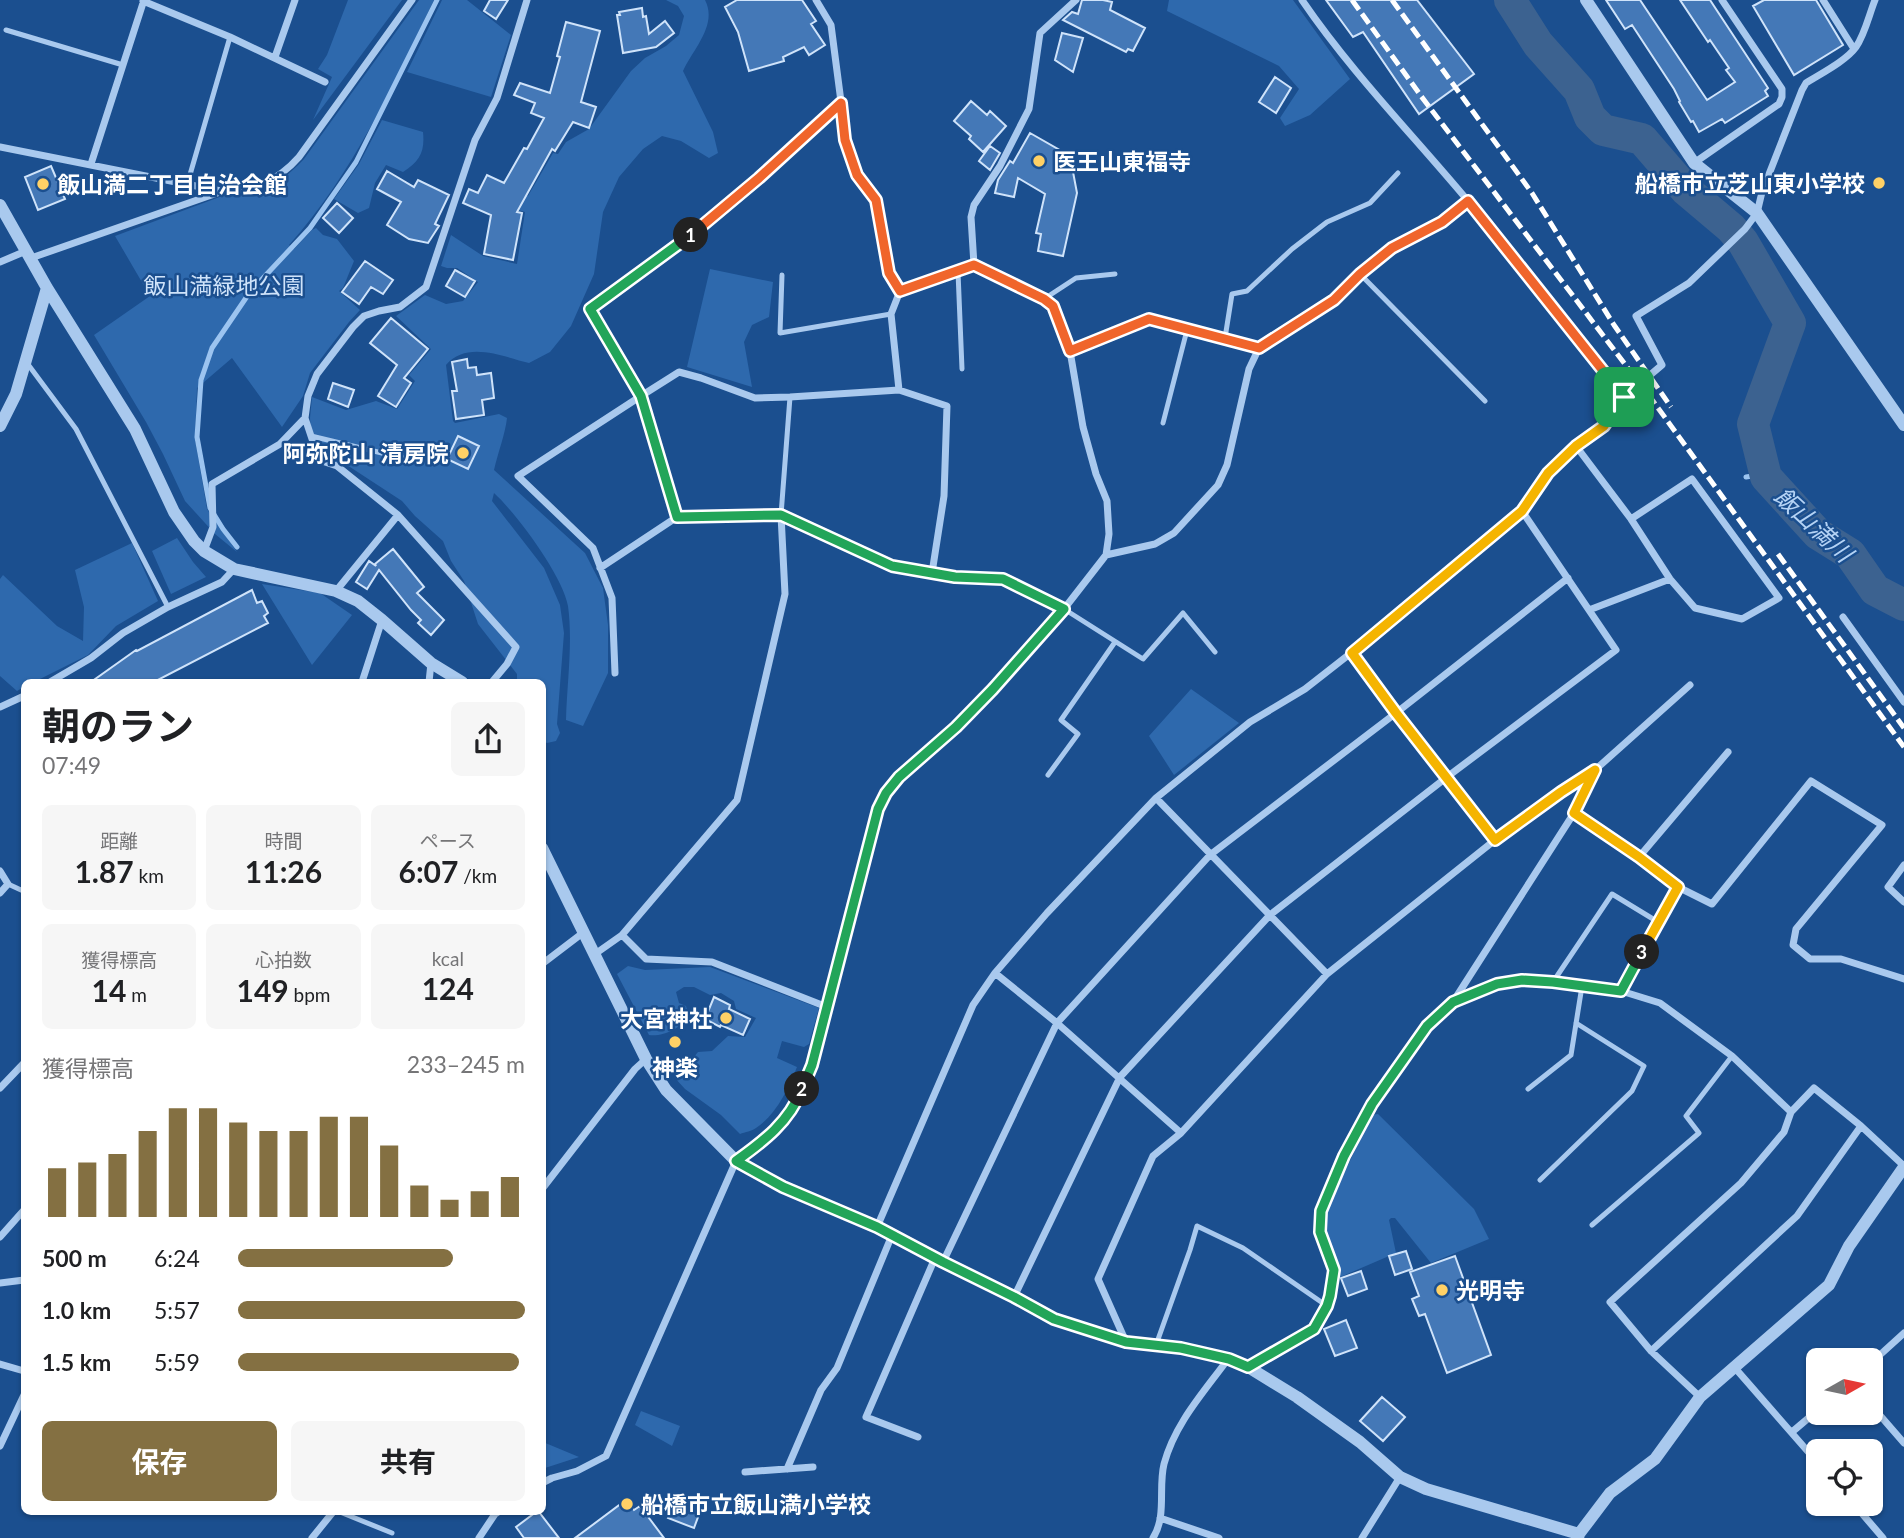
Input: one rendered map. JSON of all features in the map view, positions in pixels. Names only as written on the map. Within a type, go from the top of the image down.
[{"type":"street","points":[[275,57],[295,0]]},
{"type":"street","points":[[0,147],[220,191],[243,190],[264,184],[293,164],[412,0]]},
{"type":"street","points":[[204,551],[213,527],[212,484],[280,444],[305,418],[308,397],[317,374],[353,327],[365,316],[400,307],[426,287],[475,140],[497,98],[527,0]]},
{"type":"street","points":[[816,0],[831,25],[845,140],[857,175],[876,200],[889,273],[900,291]]},
{"type":"street","points":[[974,265],[971,217],[974,205],[1000,166],[1029,108],[1040,33],[1076,0]]},
{"type":"street","points":[[1302,0],[1383,103],[1468,201],[1624,397]]},
{"type":"street","points":[[1586,0],[1694,163],[1757,213],[1904,425]]},
{"type":"street","points":[[1823,0],[1854,49]]},
{"type":"street","points":[[877,1227],[974,1006],[995,973],[1047,913],[1156,799],[1250,722],[1305,689],[1352,653],[1522,511],[1548,473],[1576,446],[1604,426],[1624,397],[1662,365],[1636,316],[1689,282],[1745,229],[1757,213],[1762,192],[1802,90],[1806,83],[1850,54],[1861,37],[1875,0]]},
{"type":"street","points":[[91,164],[143,1],[275,57],[325,82]]},
{"type":"street","points":[[1694,163],[1779,104],[1782,97],[1782,89],[1725,1]]},
{"type":"street","points":[[677,517],[641,396],[590,309],[683,242],[759,178],[841,103]]},
{"type":"street","points":[[0,262],[220,191]]},
{"type":"street","points":[[1106,555],[1155,544],[1174,533],[1218,485],[1227,465],[1249,369],[1259,348],[1334,300],[1392,248],[1442,222],[1468,201]]},
{"type":"street","points":[[0,205],[47,288],[135,429],[174,512],[194,541],[204,551],[234,569],[336,591],[358,601],[431,663],[457,679]]},
{"type":"street","points":[[546,1481],[577,1471],[606,1457],[736,1161],[762,1143],[785,1121],[800,1095],[812,1065],[878,809],[886,793],[899,777],[956,727],[993,689],[1064,609],[1106,555],[1109,534],[1107,501],[1096,474],[1083,427],[1070,351],[1053,306],[974,265],[900,291]]},
{"type":"street","points":[[0,426],[16,394],[47,288]]},
{"type":"street","points":[[899,390],[891,314],[900,291]]},
{"type":"street","points":[[1070,351],[1149,319],[1259,348]]},
{"type":"street","points":[[615,673],[612,598],[593,548],[518,476],[679,372],[755,398],[899,390],[947,406],[944,495],[932,573],[1003,579],[1064,609]]},
{"type":"street","points":[[311,436],[319,460],[337,466],[398,515],[516,647],[494,679]]},
{"type":"street","points":[[1576,446],[1631,519],[1670,579],[1695,608],[1742,619],[1779,598],[1692,479],[1631,519]]},
{"type":"street","points":[[1014,1297],[1120,1077],[1270,915],[1616,650],[1522,511]]},
{"type":"street","points":[[336,591],[398,515]]},
{"type":"street","points":[[595,954],[622,935],[737,800],[785,594],[781,515],[677,517],[600,568]]},
{"type":"street","points":[[55,679],[168,607],[222,582],[234,569]]},
{"type":"street","points":[[918,1437],[866,1417],[939,1260],[1057,1023],[1210,855],[1568,578]]},
{"type":"street","points":[[1589,610],[1670,579]]},
{"type":"street","points":[[1843,617],[1904,702]]},
{"type":"street","points":[[363,679],[382,620]]},
{"type":"street","points":[[1126,1342],[1098,1279],[1153,1156],[1181,1133],[1326,974],[1495,840],[1352,653]]},
{"type":"street","points":[[429,679],[431,663]]},
{"type":"street","points":[[1248,1367],[1314,1329],[1327,1306],[1334,1270],[1320,1232],[1321,1211],[1344,1156],[1372,1104],[1427,1026],[1453,1002],[1574,813],[1595,770],[1690,685]]},
{"type":"street","points":[[0,708],[21,698]]},
{"type":"street","points":[[1639,857],[1728,752]]},
{"type":"street","points":[[1574,813],[1678,887],[1712,904],[1811,781],[1882,825],[1796,929],[1793,945],[1810,959],[1841,959],[1904,979]]},
{"type":"street","points":[[1156,799],[1326,974]]},
{"type":"street","points":[[546,856],[646,1059],[666,1090],[736,1161],[783,1187],[877,1227],[1054,1319],[1126,1342],[1181,1348],[1229,1359],[1248,1367],[1297,1397],[1360,1442],[1400,1477],[1426,1489],[1578,1536],[1610,1493],[1655,1458],[1699,1397],[1829,1285],[1849,1246],[1903,1171],[1861,1126],[1814,1088],[1791,1112],[1784,1132],[1741,1183],[1610,1302],[1651,1351],[1699,1397]]},
{"type":"street","points":[[1904,865],[1888,887],[1904,902]]},
{"type":"street","points":[[0,871],[8,884],[0,893]]},
{"type":"street","points":[[1621,991],[1678,887]]},
{"type":"street","points":[[546,961],[584,932]]},
{"type":"street","points":[[622,935],[646,959],[712,962],[827,1007]]},
{"type":"street","points":[[995,973],[1120,1077],[1181,1133]]},
{"type":"street","points":[[1453,1002],[1497,984],[1522,980],[1621,991],[1660,1003],[1732,1056],[1791,1112]]},
{"type":"street","points":[[546,1184],[635,1069],[646,1059]]},
{"type":"street","points":[[0,1088],[21,1066]]},
{"type":"street","points":[[1651,1351],[1797,1216],[1861,1126]]},
{"type":"street","points":[[0,1237],[21,1213]]},
{"type":"street","points":[[787,1469],[821,1390],[836,1368],[892,1235]]},
{"type":"street","points":[[0,1283],[21,1280]]},
{"type":"street","points":[[1883,1352],[1904,1333]]},
{"type":"street","points":[[1153,1538],[1160,1518],[1163,1466],[1178,1426],[1229,1359]]},
{"type":"street","points":[[0,1364],[21,1370]]},
{"type":"street","points":[[1735,1368],[1806,1449]]},
{"type":"street","points":[[0,1446],[21,1401]]},
{"type":"street","points":[[1883,1419],[1904,1443]]},
{"type":"street","points":[[1792,1432],[1806,1420]]},
{"type":"street","points":[[745,1472],[813,1467]]},
{"type":"street","points":[[1362,1538],[1400,1477]]},
{"type":"street","points":[[312,1538],[331,1515]]},
{"type":"street","points":[[479,1538],[494,1515]]},
{"type":"street","points":[[1864,1516],[1883,1538]]},
{"type":"street","points":[[1160,1518],[1219,1538]]},
{"type":"lane","points":[[6,30],[123,65]]},
{"type":"lane","points":[[187,184],[230,37]]},
{"type":"lane","points":[[1225,338],[1231,294],[1247,291],[1327,222],[1370,203],[1398,173]]},
{"type":"lane","points":[[958,272],[962,369]]},
{"type":"lane","points":[[1044,299],[1076,278],[1115,274]]},
{"type":"lane","points":[[1360,274],[1485,401]]},
{"type":"lane","points":[[782,275],[780,333],[891,314]]},
{"type":"lane","points":[[1163,423],[1187,330]]},
{"type":"lane","points":[[26,360],[76,429],[168,607]]},
{"type":"lane","points":[[790,397],[781,515],[892,566],[932,573]]},
{"type":"lane","points":[[305,418],[311,436],[407,459]]},
{"type":"lane","points":[[1064,609],[1143,659],[1184,613],[1216,652]]},
{"type":"lane","points":[[1048,775],[1078,734],[1061,720],[1115,642]]},
{"type":"lane","points":[[1495,840],[1595,770]]},
{"type":"lane","points":[[8,884],[21,890]]},
{"type":"lane","points":[[1553,982],[1612,894],[1658,922]]},
{"type":"lane","points":[[1528,1088],[1571,1055],[1582,986]]},
{"type":"lane","points":[[1540,1180],[1632,1091],[1644,1066],[1576,1023]]},
{"type":"lane","points":[[1592,1225],[1699,1133],[1686,1116],[1732,1056]]},
{"type":"lane","points":[[1156,1345],[1197,1226],[1243,1248],[1327,1306]]},
{"type":"lane","points":[[347,1515],[392,1533]]},
{"type":"green space","points":[[348,0],[402,0],[313,120],[332,77],[318,69],[327,55]]},
{"type":"green space","name":"飯山満緑地公園","points":[[419,0],[434,0],[387,96],[333,189],[289,245],[294,249],[316,228],[323,235],[337,239],[354,261],[343,288],[339,291],[360,310],[310,373],[303,396],[282,427],[232,358],[197,388],[195,439],[207,509],[237,552],[215,534],[185,501],[146,422],[94,335],[150,296],[115,236],[225,195],[259,192],[278,182],[304,159]]},
{"type":"green space","points":[[442,0],[467,0],[511,35],[491,97],[407,72]]},
{"type":"green space","points":[[666,0],[705,0],[708,9],[703,37],[683,71],[713,132],[718,153],[709,158],[681,141],[662,136],[643,149],[619,177],[603,212],[594,274],[571,326],[550,352],[529,363],[486,352],[464,353],[446,365],[453,421],[455,423],[499,414],[507,418],[494,470],[585,553],[603,588],[608,625],[608,673],[583,726],[566,720],[570,634],[564,593],[537,546],[494,493],[492,501],[544,568],[560,605],[564,633],[557,724],[560,733],[556,741],[547,743],[546,679],[517,679],[517,674],[478,624],[464,581],[451,561],[443,541],[402,501],[350,467],[322,458],[311,436],[312,397],[346,410],[376,401],[397,409],[415,381],[409,375],[431,349],[396,316],[425,295],[446,304],[463,301],[478,282],[457,268],[441,266],[451,235],[483,256],[517,264],[525,212],[501,205],[508,185],[528,196],[553,153],[558,154],[566,142],[589,129],[631,71],[679,35],[684,16],[678,6]]},
{"type":"green space","points":[[1169,0],[1293,0],[1350,79],[1310,115],[1285,126],[1280,118],[1299,89],[1279,66],[1167,11]]},
{"type":"green space","points":[[382,120],[423,132],[422,151],[414,164],[403,172],[386,165],[375,183],[369,208],[358,213],[334,199],[359,164]]},
{"type":"green space","points":[[710,269],[773,282],[769,317],[752,325],[744,342],[752,387],[687,367]]},
{"type":"green space","points":[[177,538],[206,577],[171,594],[152,551]]},
{"type":"green space","points":[[132,543],[158,601],[116,626],[88,655],[40,679],[21,679],[21,689],[17,691],[0,676],[0,579],[3,575],[57,626],[83,641],[84,607],[75,570]]},
{"type":"green space","points":[[262,584],[320,593],[352,615],[312,665]]},
{"type":"green space","points":[[1191,689],[1239,723],[1174,775],[1149,736]]},
{"type":"green space","points":[[628,966],[645,970],[710,967],[819,1008],[809,1044],[804,1047],[782,1041],[777,1058],[797,1067],[770,1116],[754,1129],[740,1134],[674,1077],[674,1070],[688,1064],[698,1052],[712,1051],[728,1036],[745,1037],[756,1018],[736,1009],[734,1001],[721,993],[710,995],[694,987],[684,987],[676,992],[679,1003],[686,1006],[689,1016],[677,1028],[666,1033],[649,1035],[617,974]]},
{"type":"green space","points":[[1378,1114],[1474,1209],[1489,1239],[1431,1263],[1395,1218],[1391,1218],[1389,1220],[1396,1253],[1338,1278],[1338,1267],[1326,1233],[1326,1211],[1372,1115]]},
{"type":"green space","points":[[641,1411],[680,1426],[672,1446],[635,1425]]},
{"type":"green space","points":[[546,1443],[579,1457],[546,1468]]},
{"type":"building","points":[[490,0],[508,0],[496,19],[484,11]]},
{"type":"building","points":[[737,0],[802,0],[816,21],[811,24],[825,45],[809,55],[804,47],[783,57],[784,61],[749,71],[738,32],[725,7]]},
{"type":"building","points":[[1082,0],[1112,2],[1110,10],[1145,28],[1133,51],[1128,49],[1126,52],[1063,20],[1072,12],[1078,14]]},
{"type":"building","points":[[1326,0],[1417,0],[1474,74],[1419,114],[1363,32],[1353,37]]},
{"type":"building","points":[[1606,0],[1640,0],[1707,100],[1735,82],[1726,70],[1729,68],[1680,0],[1710,0],[1768,88],[1765,91],[1768,96],[1725,123],[1722,119],[1699,132],[1632,25],[1625,29]]},
{"type":"building","points":[[1764,0],[1816,0],[1843,45],[1794,75],[1753,6]]},
{"type":"building","points":[[642,8],[649,34],[665,21],[674,33],[656,47],[623,53],[617,15],[620,15],[619,12]]},
{"type":"building","points":[[566,22],[600,31],[581,102],[596,107],[589,128],[573,122],[555,151],[552,149],[517,212],[522,213],[513,260],[484,254],[491,215],[463,203],[469,189],[478,193],[487,175],[504,183],[524,148],[527,149],[544,118],[531,113],[535,103],[514,95],[520,83],[550,93]]},
{"type":"building","points":[[1062,33],[1083,38],[1073,72],[1055,60]]},
{"type":"building","points":[[1275,77],[1291,88],[1276,113],[1259,102]]},
{"type":"building","points":[[971,101],[987,115],[990,111],[1006,126],[983,152],[969,139],[971,136],[954,121]]},
{"type":"building","points":[[1030,133],[1070,156],[1077,193],[1063,256],[1038,251],[1041,234],[1036,233],[1045,194],[1018,178],[1014,197],[995,193],[998,180],[1010,161],[1013,163]]},
{"type":"building","points":[[990,146],[1000,153],[990,170],[979,161]]},
{"type":"building","name":"飯山満二丁目自治会館","points":[[51,166],[65,199],[38,210],[25,177]]},
{"type":"building","points":[[387,171],[414,187],[418,180],[449,195],[435,224],[439,226],[428,243],[409,239],[387,225],[401,202],[377,189]]},
{"type":"building","points":[[337,203],[353,218],[339,233],[323,218]]},
{"type":"building","points":[[365,261],[393,280],[383,294],[371,287],[359,304],[342,292]]},
{"type":"building","points":[[455,270],[475,281],[465,297],[446,286]]},
{"type":"building","points":[[391,318],[428,349],[404,378],[411,383],[396,407],[378,396],[397,365],[370,343]]},
{"type":"building","points":[[467,359],[468,368],[476,367],[477,375],[491,373],[494,398],[482,400],[484,415],[456,419],[452,391],[457,391],[452,362]]},
{"type":"building","points":[[333,383],[354,390],[348,407],[328,399]]},
{"type":"building","name":"阿弥陀山 清房院","points":[[458,436],[479,446],[468,469],[447,459]]},
{"type":"building","points":[[393,549],[424,587],[417,593],[444,620],[431,635],[418,623],[421,620],[379,570],[367,589],[356,582],[369,561],[376,566],[375,564]]},
{"type":"building","points":[[252,590],[257,603],[262,601],[268,613],[264,616],[268,623],[160,679],[95,679],[137,651]]},
{"type":"building","name":"大宮神社","points":[[714,997],[730,1005],[729,1009],[750,1019],[743,1035],[705,1019]]},
{"type":"building","points":[[1406,1251],[1412,1269],[1395,1275],[1389,1256]]},
{"type":"building","points":[[1455,1256],[1491,1355],[1447,1373],[1425,1314],[1419,1316],[1412,1299],[1419,1296],[1410,1272]]},
{"type":"building","points":[[1361,1271],[1367,1289],[1348,1296],[1341,1278]]},
{"type":"building","points":[[1346,1320],[1357,1348],[1335,1356],[1324,1329]]},
{"type":"building","points":[[1382,1397],[1405,1417],[1383,1441],[1360,1421]]},
{"type":"building","points":[[626,1500],[634,1510],[640,1506],[664,1538],[575,1538]]},
{"type":"building","points":[[675,1500],[701,1509],[694,1528],[668,1518]]},
{"type":"building","points":[[532,1515],[541,1515],[559,1538],[524,1538],[516,1527]]},
{"type":"waterway","points":[[237,547],[210,508],[197,437],[201,380],[212,348],[250,292],[310,228],[356,162],[437,0]]},
{"type":"waterway","name":"飯山満川","points":[[1510,0],[1538,44],[1579,90],[1590,117],[1603,130],[1642,139],[1686,190],[1731,228],[1743,242],[1790,323],[1753,424],[1766,477],[1818,534],[1850,554],[1875,590],[1904,605]]},
{"type":"waterway","points":[[1746,477],[1765,474]]},
{"type":"railway","points":[[1352,0],[1421,96],[1653,401],[1904,747]]},
{"type":"railway","points":[[1392,0],[1532,193],[1614,325],[1671,407]]},
{"type":"railway","points":[[1778,554],[1904,728]]},
{"type":"place","name":"医王山東福寺","points":[[1039,161]]},
{"type":"place","name":"船橋市立芝山東小学校","points":[[1879,183]]},
{"type":"place","name":"飯山満二丁目自治会館","points":[[43,184]]},
{"type":"place","name":"阿弥陀山 清房院","points":[[463,453]]},
{"type":"place","name":"大宮神社","points":[[726,1018]]},
{"type":"place","name":"神楽","points":[[675,1042]]},
{"type":"place","name":"光明寺","points":[[1442,1290]]},
{"type":"place","name":"船橋市立飯山満小学校","points":[[627,1504]]},
{"type":"route","points":[[841,103],[845,140],[857,175],[876,200],[889,273],[900,291],[974,265],[1053,306],[1070,351],[1149,319],[1259,348],[1334,300],[1392,248],[1442,222],[1468,201],[1624,397],[1604,426],[1576,446],[1548,473],[1522,511],[1352,653],[1495,840],[1595,770],[1574,813],[1678,887],[1621,991],[1522,980],[1497,984],[1453,1002],[1427,1026],[1372,1104],[1344,1156],[1321,1211],[1320,1232],[1334,1270],[1327,1306],[1314,1329],[1248,1367],[1229,1359],[1181,1348],[1126,1342],[1054,1319],[877,1227],[783,1187],[736,1161],[762,1143],[785,1121],[800,1095],[812,1065],[878,809],[886,793],[899,777],[956,727],[993,689],[1064,609],[1003,579],[955,577],[892,566],[781,515],[677,517],[641,396],[590,309],[683,242],[759,178],[841,103]]}]
